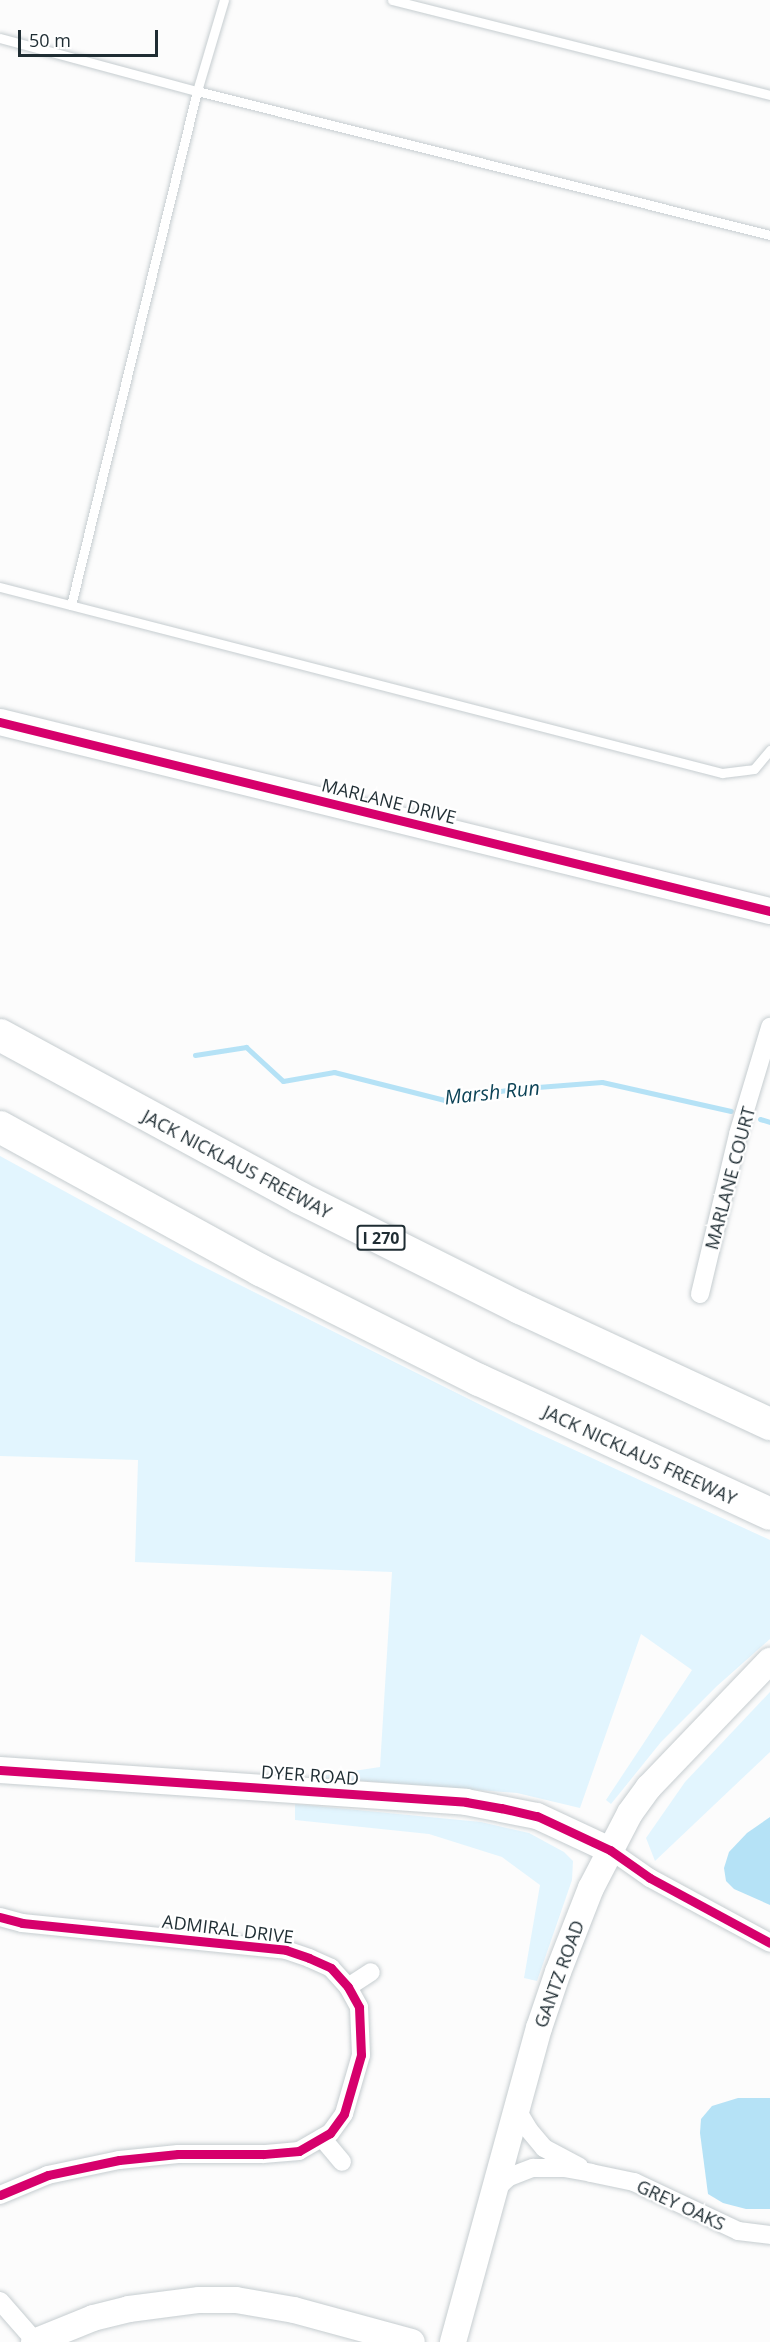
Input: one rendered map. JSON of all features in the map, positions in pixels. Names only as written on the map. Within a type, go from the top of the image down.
[{"type":"highway","name":"JACK NICKLAUS FREEWAY","points":[[0,1035],[84,1083],[310,1203],[520,1308],[770,1424]]},
{"type":"highway","name":"JACK NICKLAUS FREEWAY","points":[[0,1127],[270,1276],[479,1380],[770,1514]]},
{"type":"street","name":"MARLANE DRIVE","points":[[0,722],[770,911]]},
{"type":"street","name":"MARLANE COURT","points":[[700,1294],[738,1134],[759,1072],[770,1027]]},
{"type":"street","name":"GANTZ ROAD","points":[[453,2342],[517,2109],[558,1972],[591,1888],[610,1850],[649,1787],[770,1661]]},
{"type":"street","name":"DYER ROAD","points":[[0,1770],[466,1802],[537,1816],[610,1850]]},
{"type":"street","points":[[610,1850],[650,1878],[770,1943]]},
{"type":"street","name":"ADMIRAL DRIVE","points":[[0,1917],[22,1923],[286,1950],[331,1968],[348,1987],[359,2007],[361,2055],[344,2114],[330,2133],[322,2138]]},
{"type":"street","points":[[348,1987],[371,1972]]},
{"type":"street","name":"GREY OAKS","points":[[517,2109],[529,2130],[544,2148],[591,2173]]},
{"type":"street","points":[[0,2195],[48,2175],[119,2160],[178,2154],[263,2154],[299,2151],[322,2138],[342,2162]]},
{"type":"street","name":"GREY OAKS","points":[[495,2190],[509,2178],[533,2168],[564,2168],[634,2182],[738,2231],[770,2235]]},
{"type":"street","points":[[0,2301],[34,2342],[93,2318],[129,2309],[199,2300],[236,2300],[294,2310],[412,2342]]},
{"type":"lane","points":[[71,605],[197,91],[224,0]]},
{"type":"lane","points":[[392,0],[770,94]]},
{"type":"lane","points":[[0,38],[197,91],[770,235]]},
{"type":"lane","points":[[0,587],[722,773],[754,769],[770,750]]},
{"type":"shaded area","points":[[0,1156],[194,1262],[529,1429],[770,1540],[770,1639],[717,1686],[661,1742],[611,1804],[606,1800],[692,1670],[641,1634],[580,1808],[517,1793],[314,1777],[380,1767],[392,1572],[135,1562],[138,1460],[0,1456]]},
{"type":"shaded area","points":[[770,1692],[770,1752],[655,1861],[646,1838],[685,1782]]},
{"type":"shaded area","points":[[295,1804],[481,1822],[529,1833],[564,1852],[573,1861],[572,1880],[537,1981],[524,1978],[540,1885],[502,1857],[429,1834],[295,1820]]},
{"type":"water","points":[[770,1817],[770,1905],[734,1889],[726,1881],[724,1868],[729,1852],[747,1833]]},
{"type":"water","points":[[738,2098],[770,2098],[770,2209],[746,2209],[723,2203],[708,2194],[700,2133],[701,2119],[712,2106]]},
{"type":"waterway","name":"Marsh Run","points":[[195,1055],[246,1047],[283,1081],[334,1072],[445,1100],[512,1089],[602,1082],[731,1111]]},
{"type":"waterway","name":"Marsh Run","points":[[760,1119],[770,1122]]},
{"type":"cycle path","points":[[0,722],[770,911]]},
{"type":"cycle path","points":[[0,1770],[466,1802],[537,1816],[610,1850],[650,1878],[770,1943]]},
{"type":"cycle path","points":[[0,1917],[22,1923],[286,1950],[309,1958],[331,1968],[348,1987],[359,2007],[361,2055],[344,2114],[330,2133],[299,2151],[263,2154],[178,2154],[119,2160],[48,2175],[0,2195]]}]
